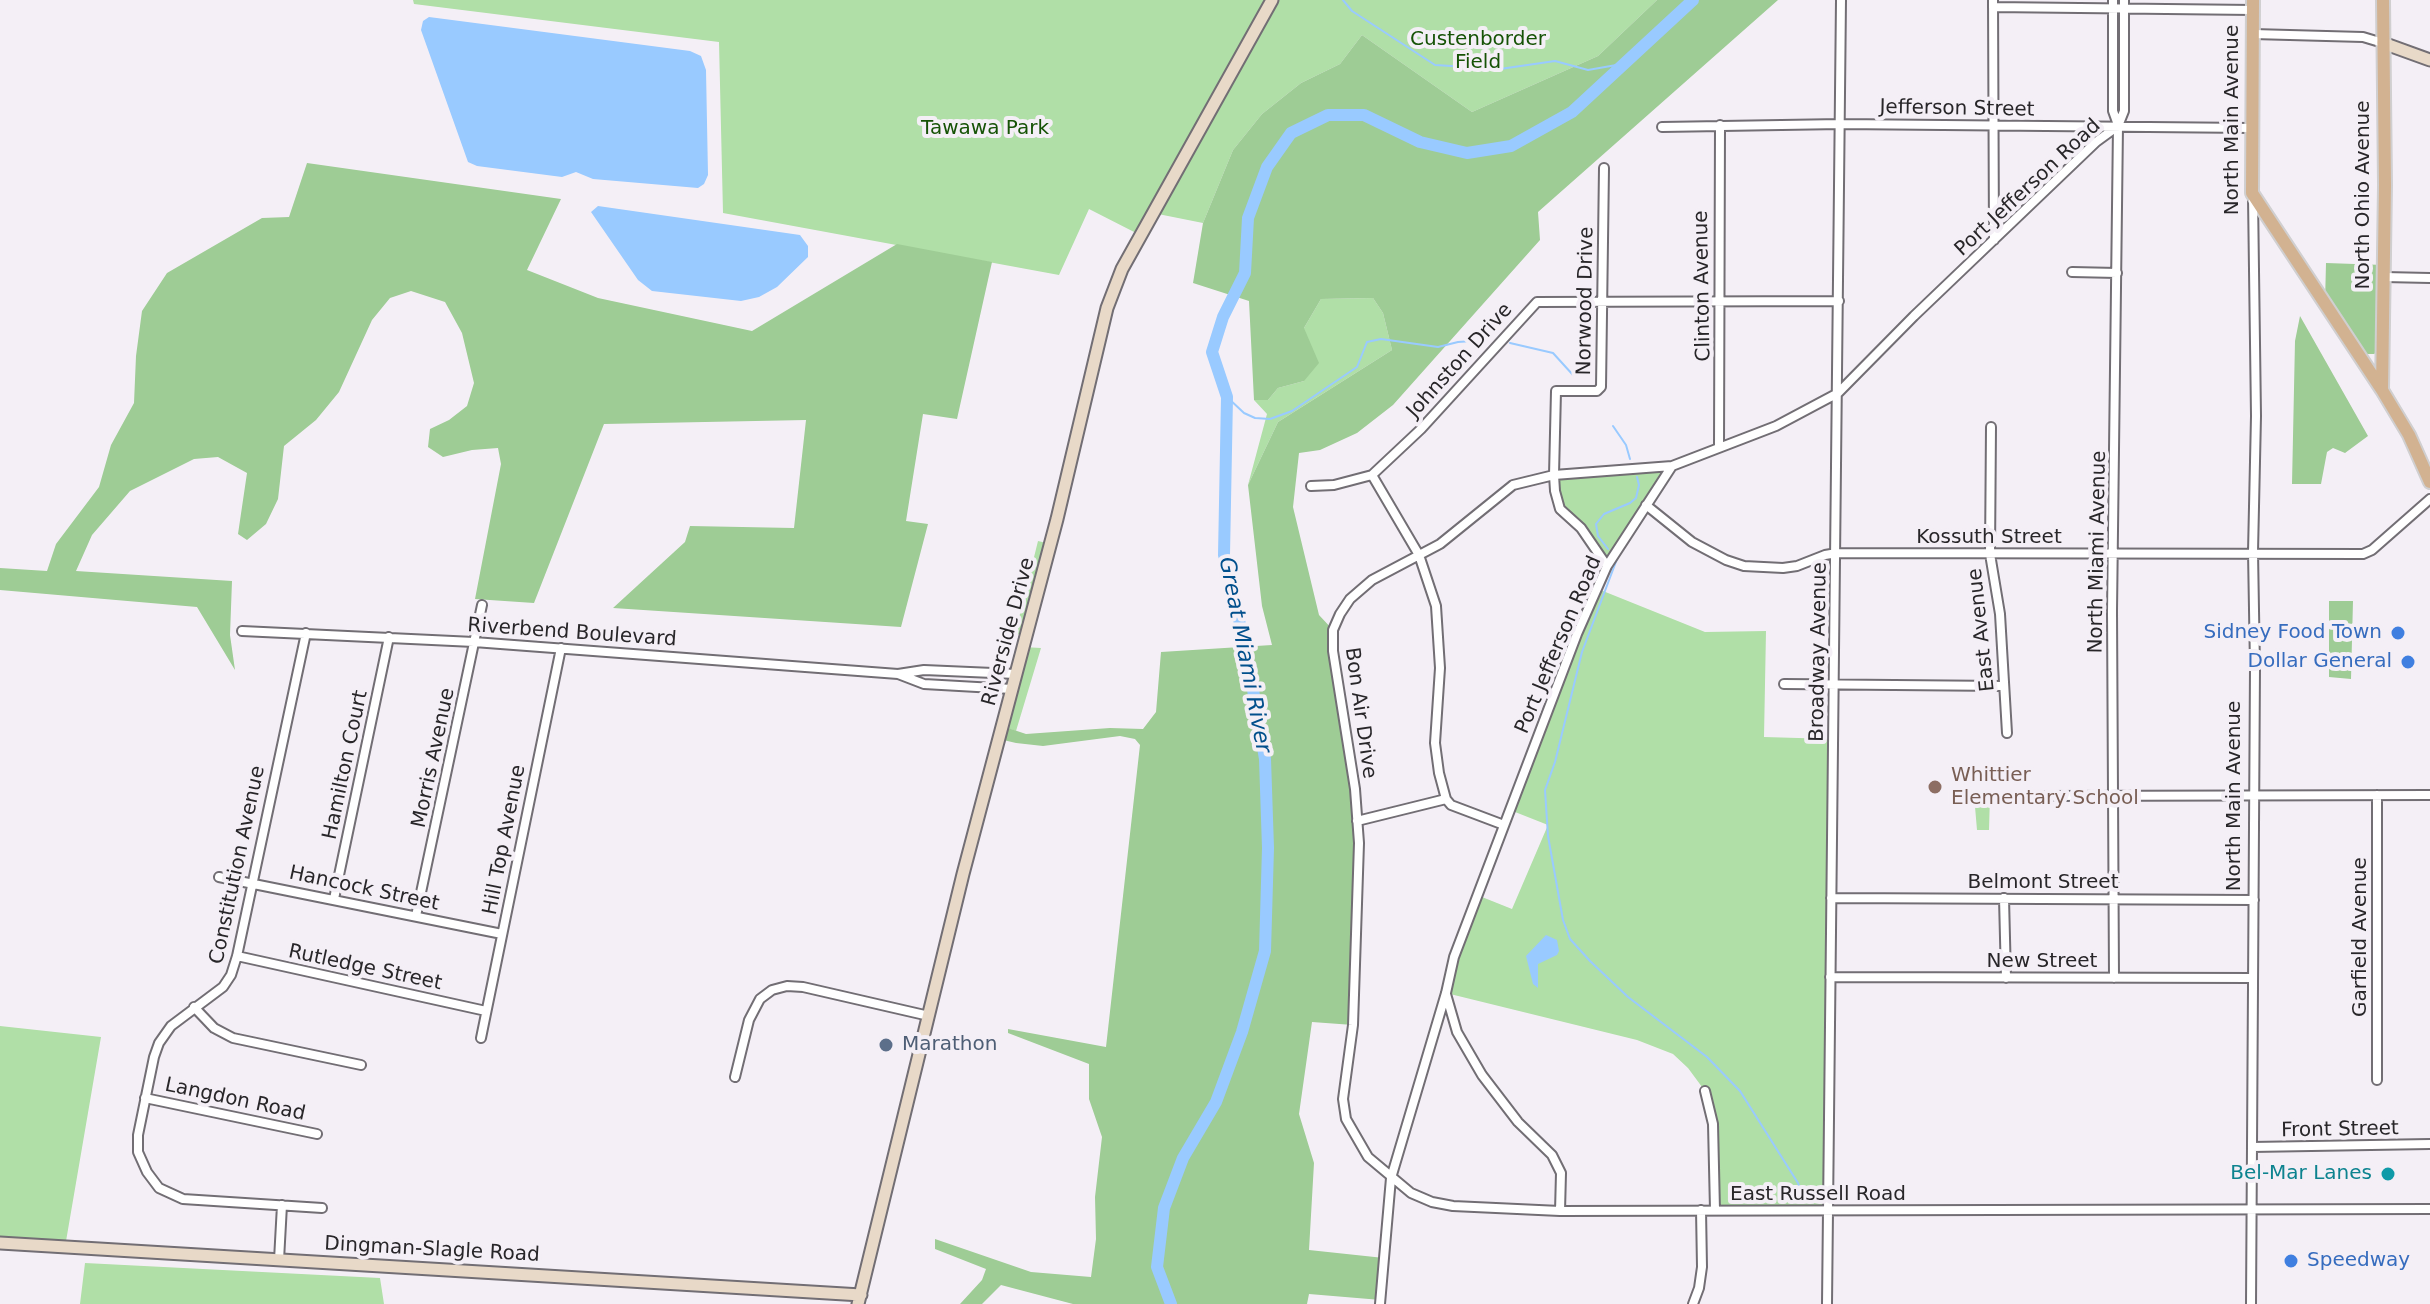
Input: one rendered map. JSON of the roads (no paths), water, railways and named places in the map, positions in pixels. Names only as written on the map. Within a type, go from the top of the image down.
[{"type":"main road","name":"Riverside Drive","points":[[860,1299],[929,1016],[1057,519],[1107,308],[1122,269],[1272,0]]},
{"type":"main road","name":"North Ohio Avenue","points":[[2382,390],[2383,0]]},
{"type":"main road","name":"North Main Avenue","points":[[2252,193],[2253,5]]},
{"type":"main road","points":[[2383,43],[2430,60]]},
{"type":"main road","points":[[2252,193],[2382,390],[2409,435],[2430,482]]},
{"type":"main road","points":[[2351,342],[2369,355],[2377,352],[2383,340]]},
{"type":"main road","name":"Dingman-Slagle Road","points":[[0,1243],[860,1299]]},
{"type":"street","name":"Broadway Avenue","points":[[1827,1304],[1841,0]]},
{"type":"street","points":[[1994,240],[1993,4],[2253,5]]},
{"type":"street","name":"North Miami Avenue","points":[[2113,5],[2113,111],[2118,126],[2113,553],[2114,978]]},
{"type":"street","name":"North Miami Avenue","points":[[2118,126],[2124,111],[2124,5]]},
{"type":"street","points":[[2253,34],[2349,36],[2383,43]]},
{"type":"street","name":"Jefferson Street","points":[[1662,127],[1841,124],[2251,128]]},
{"type":"street","name":"Clinton Avenue","points":[[1719,447],[1720,125]]},
{"type":"street","name":"Port Jefferson Road","points":[[1380,1304],[1391,1178],[1454,957],[1577,634],[1607,566],[1672,466],[1776,426],[1838,393],[2096,142],[2118,126]]},
{"type":"street","name":"Norwood Drive","points":[[1604,168],[1601,387],[1597,391],[1556,391],[1554,475],[1560,509],[1581,528],[1607,566]]},
{"type":"street","name":"North Main Avenue","points":[[2251,1304],[2256,416],[2252,193]]},
{"type":"street","name":"North Main Avenue","points":[[2254,240],[2257,230],[2263,228],[2278,232]]},
{"type":"street","points":[[2072,272],[2117,273]]},
{"type":"street","points":[[2384,277],[2430,278]]},
{"type":"street","name":"Johnston Drive","points":[[1311,486],[1334,485],[1372,475],[1421,429],[1537,302],[1839,301]]},
{"type":"street","name":"East Avenue","points":[[1991,427],[1990,554],[2000,614],[2007,733]]},
{"type":"street","name":"Bon Air Drive","points":[[1391,1178],[1368,1157],[1356,1139],[1346,1119],[1343,1099],[1353,1025],[1359,843],[1333,651],[1333,630],[1350,599],[1372,580],[1440,544],[1513,485],[1554,475],[1672,466]]},
{"type":"street","points":[[1372,475],[1419,555],[1436,606],[1440,668],[1435,743],[1446,799],[1451,805],[1504,825]]},
{"type":"street","name":"Kossuth Street","points":[[1646,505],[1692,542],[1726,560],[1744,566],[1797,566],[1837,553],[2363,554],[2372,550],[2430,499]]},
{"type":"street","name":"Morris Avenue","points":[[416,916],[482,605]]},
{"type":"street","name":"Riverbend Boulevard","points":[[242,631],[474,642],[898,674]]},
{"type":"street","name":"Constitution Avenue","points":[[306,633],[231,975],[223,987],[171,1026],[159,1043],[145,1098],[138,1152],[159,1188],[183,1199],[322,1208]]},
{"type":"street","name":"Hamilton Court","points":[[334,899],[389,637]]},
{"type":"street","name":"Hill Top Avenue","points":[[481,1038],[561,648]]},
{"type":"street","points":[[898,674],[924,670],[1016,674]]},
{"type":"street","points":[[898,674],[924,684],[1012,689]]},
{"type":"street","points":[[1784,684],[2004,686]]},
{"type":"street","name":"Garfield Avenue","points":[[2377,795],[2377,1080]]},
{"type":"street","points":[[2045,796],[2430,795]]},
{"type":"street","points":[[1357,821],[1446,799]]},
{"type":"street","name":"Hancock Street","points":[[219,877],[502,934]]},
{"type":"street","name":"Belmont Street","points":[[1831,898],[2254,900]]},
{"type":"street","points":[[2004,898],[2006,978]]},
{"type":"street","name":"Rutledge Street","points":[[237,956],[486,1011]]},
{"type":"street","name":"New Street","points":[[1830,977],[2253,978]]},
{"type":"street","points":[[735,1077],[749,1020],[760,999],[772,990],[787,986],[803,987],[929,1016]]},
{"type":"street","points":[[1446,993],[1457,1032],[1482,1075],[1518,1122],[1552,1155],[1561,1173],[1560,1211]]},
{"type":"street","points":[[194,1007],[214,1028],[233,1038],[361,1065]]},
{"type":"street","points":[[1705,1091],[1713,1124],[1715,1210]]},
{"type":"street","name":"Langdon Road","points":[[145,1098],[317,1134]]},
{"type":"street","name":"Front Street","points":[[2252,1147],[2430,1144]]},
{"type":"street","name":"East Russell Road","points":[[1391,1178],[1411,1193],[1442,1204],[1560,1211],[2430,1209]]},
{"type":"street","points":[[279,1260],[282,1205]]},
{"type":"street","points":[[1693,1304],[1702,1267],[1701,1210]]},
{"type":"water","points":[[429,17],[690,51],[701,56],[706,70],[708,175],[704,184],[698,188],[593,179],[576,172],[562,177],[477,166],[468,162],[421,30],[423,21]]},
{"type":"water","points":[[598,206],[800,235],[808,246],[808,257],[777,287],[759,297],[741,301],[652,291],[638,280],[591,212]]},
{"type":"water","points":[[1546,935],[1557,940],[1559,951],[1538,964],[1538,988],[1533,984],[1526,956]]},
{"type":"waterway","points":[[1343,0],[1352,11],[1435,65],[1500,69],[1555,61],[1588,70],[1622,64]]},
{"type":"waterway","name":"Great Miami River","points":[[1171,1304],[1157,1267],[1164,1208],[1183,1158],[1216,1102],[1242,1032],[1265,951],[1268,848],[1265,759],[1247,655],[1224,555],[1227,397],[1212,352],[1223,317],[1245,273],[1248,218],[1267,167],[1291,133],[1328,115],[1364,115],[1420,142],[1467,153],[1511,146],[1572,112],[1693,0]]},
{"type":"waterway","points":[[1227,397],[1244,413],[1270,419],[1292,411],[1357,367],[1367,342],[1381,339],[1438,347],[1486,340]]},
{"type":"waterway","points":[[1510,343],[1553,353],[1573,375]]},
{"type":"waterway","points":[[1613,426],[1626,445],[1630,459]]},
{"type":"waterway","points":[[1608,549],[1598,536],[1596,524],[1604,514],[1636,498],[1637,477]]},
{"type":"waterway","points":[[1617,559],[1582,652],[1555,762],[1545,790],[1548,836],[1563,920],[1570,939],[1590,961],[1628,997],[1707,1057],[1740,1091],[1798,1183],[1803,1197]]},
{"type":"place","name":"Sidney Food Town","points":[[2398,633]]},
{"type":"place","name":"Dollar General","points":[[2408,662]]},
{"type":"place","name":"Whittier Elementary School","points":[[1935,787]]},
{"type":"place","name":"Marathon","points":[[886,1045]]},
{"type":"place","name":"Bel-Mar Lanes","points":[[2388,1174]]},
{"type":"place","name":"Speedway","points":[[2291,1261]]},
{"type":"park label","name":"Custenborder Field","points":[[1478,52]]},
{"type":"park label","name":"Tawawa Park","points":[[985,129]]}]
